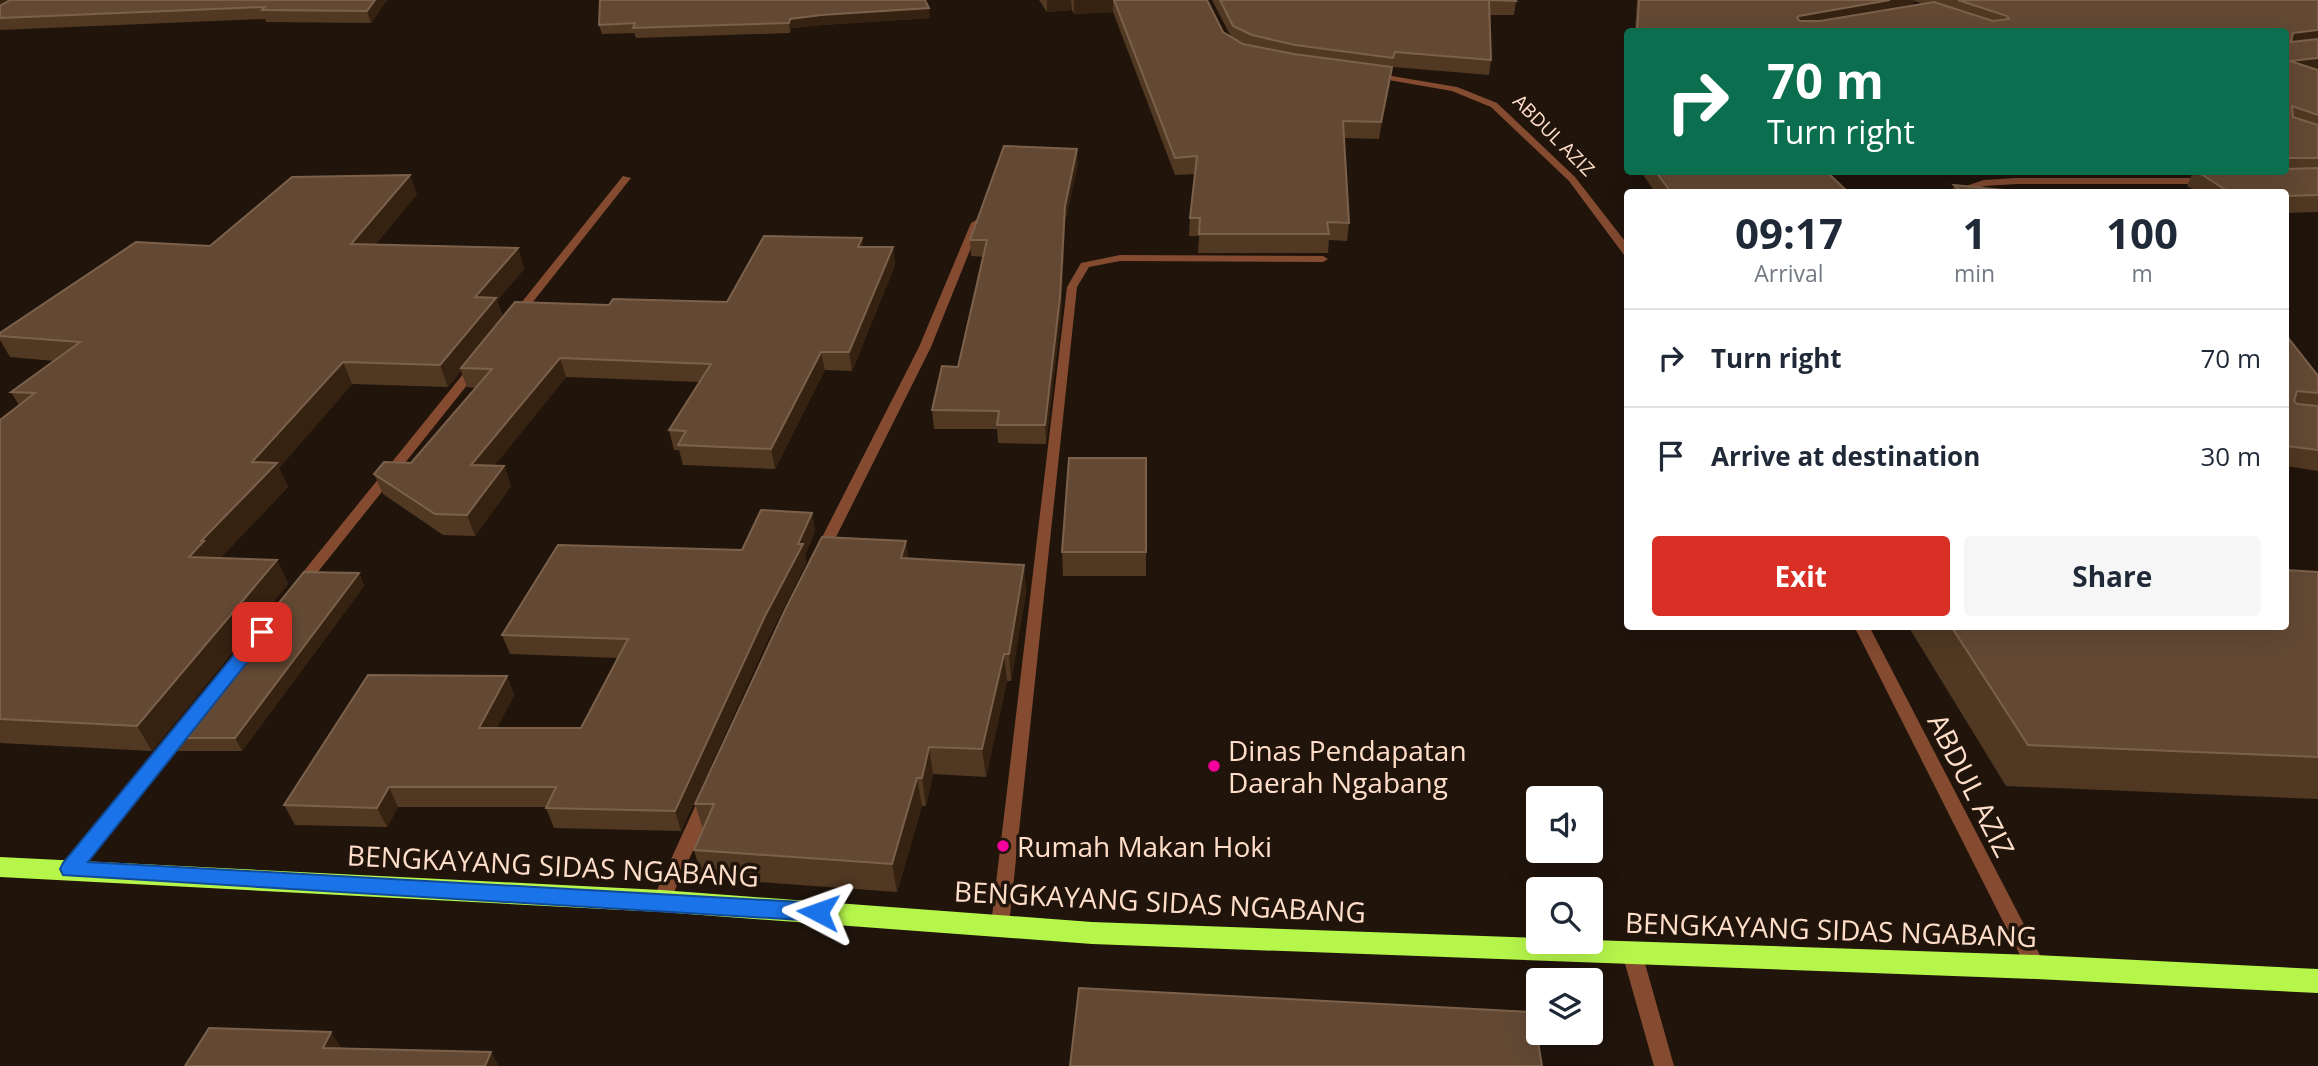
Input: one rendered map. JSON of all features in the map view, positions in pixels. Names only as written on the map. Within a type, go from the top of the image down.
[{"type":"highway","name":"BENGKAYANG SIDAS NGABANG","points":[[0,867],[662,901],[1106,934],[2036,967],[2318,981]]},
{"type":"street","name":"ABDUL AZIZ","points":[[1364,73],[1454,89],[1494,105],[1572,179],[1624,248]]},
{"type":"street","points":[[2039,175],[2047,181]]},
{"type":"street","points":[[505,330],[626,178]]},
{"type":"street","points":[[1963,189],[1984,183],[2047,181],[2221,181]]},
{"type":"street","points":[[816,563],[925,347],[983,205]]},
{"type":"street","points":[[1000,925],[1072,287],[1085,265],[1121,258],[1323,259]]},
{"type":"street","points":[[288,600],[488,351]]},
{"type":"street","name":"ABDUL AZIZ","points":[[1863,630],[2036,967]]},
{"type":"street","points":[[71,869],[192,718]]},
{"type":"street","points":[[662,901],[712,788]]},
{"type":"street","points":[[1632,953],[1664,1066]]},
{"type":"building","points":[[10,0],[375,0],[367,11],[262,10],[265,7],[0,18],[0,6]]},
{"type":"building","points":[[600,0],[925,0],[929,8],[821,15],[790,19],[789,23],[633,28],[635,23],[599,25]]},
{"type":"building","points":[[1114,0],[1207,0],[1223,32],[1243,44],[1294,54],[1392,67],[1381,122],[1343,121],[1349,223],[1327,222],[1329,234],[1199,234],[1200,218],[1190,218],[1197,156],[1175,158]]},
{"type":"building","points":[[1220,0],[1489,0],[1491,60],[1395,52],[1393,58],[1295,45],[1252,35],[1233,26]]},
{"type":"building","points":[[1639,0],[1890,0],[1799,16],[1797,18],[1800,21],[1820,21],[1934,2],[1993,21],[2009,19],[2007,16],[1958,0],[2318,0],[2318,30],[2293,33],[2291,42],[2318,39],[2318,58],[2290,61],[2318,70],[2318,115],[2292,106],[2293,117],[2318,125],[2318,158],[2289,158],[2289,28],[1637,28]]},
{"type":"building","points":[[1004,146],[1077,149],[1065,206],[1060,297],[1045,425],[997,425],[999,411],[932,410],[942,366],[958,367],[987,240],[970,240]]},
{"type":"building","points":[[2318,168],[2318,195],[2289,196],[2289,189],[2224,189],[2203,175],[2289,175],[2289,169]]},
{"type":"building","points":[[410,175],[351,244],[518,248],[475,297],[496,298],[440,365],[343,362],[252,462],[277,463],[201,541],[204,541],[189,557],[277,560],[137,726],[0,719],[0,420],[35,393],[11,392],[80,342],[0,336],[0,333],[136,242],[210,246],[292,177]]},
{"type":"building","points":[[1658,175],[1830,175],[1845,189],[1669,189]]},
{"type":"building","points":[[1954,185],[1994,189],[1959,189]]},
{"type":"building","points":[[764,236],[862,238],[858,247],[893,247],[849,352],[821,352],[771,449],[678,445],[686,431],[669,430],[711,364],[560,358],[471,465],[504,466],[467,515],[435,514],[374,474],[384,462],[411,463],[492,369],[461,368],[515,302],[609,305],[613,299],[727,302]]},
{"type":"building","points":[[2289,339],[2318,376],[2318,393],[2297,391],[2294,401],[2297,404],[2318,406],[2318,450],[2289,446]]},
{"type":"building","points":[[1069,458],[1146,458],[1146,552],[1062,552]]},
{"type":"building","points":[[761,510],[812,513],[798,544],[803,544],[765,616],[675,811],[546,808],[556,787],[389,787],[377,808],[284,805],[368,675],[507,676],[479,728],[581,728],[628,639],[502,635],[558,545],[742,550]]},
{"type":"building","points":[[822,537],[906,541],[901,558],[1024,565],[1009,654],[1004,654],[982,749],[929,747],[922,778],[917,778],[892,864],[694,850],[714,804],[695,804]]},
{"type":"building","points":[[2289,570],[2318,572],[2318,757],[2028,745],[1954,630],[2289,630]]},
{"type":"building","points":[[304,572],[359,573],[235,738],[169,738]]},
{"type":"building","points":[[1079,988],[1526,1012],[1526,1045],[1538,1045],[1542,1066],[1070,1066]]},
{"type":"building","points":[[209,1028],[331,1032],[323,1048],[491,1052],[485,1066],[185,1066]]},
{"type":"place","name":"Dinas Pendapatan Daerah Ngabang","points":[[1214,766]]},
{"type":"place","name":"Rumah Makan Hoki","points":[[1003,846]]},
{"type":"route","points":[[262,632],[71,869],[818,912]]}]
